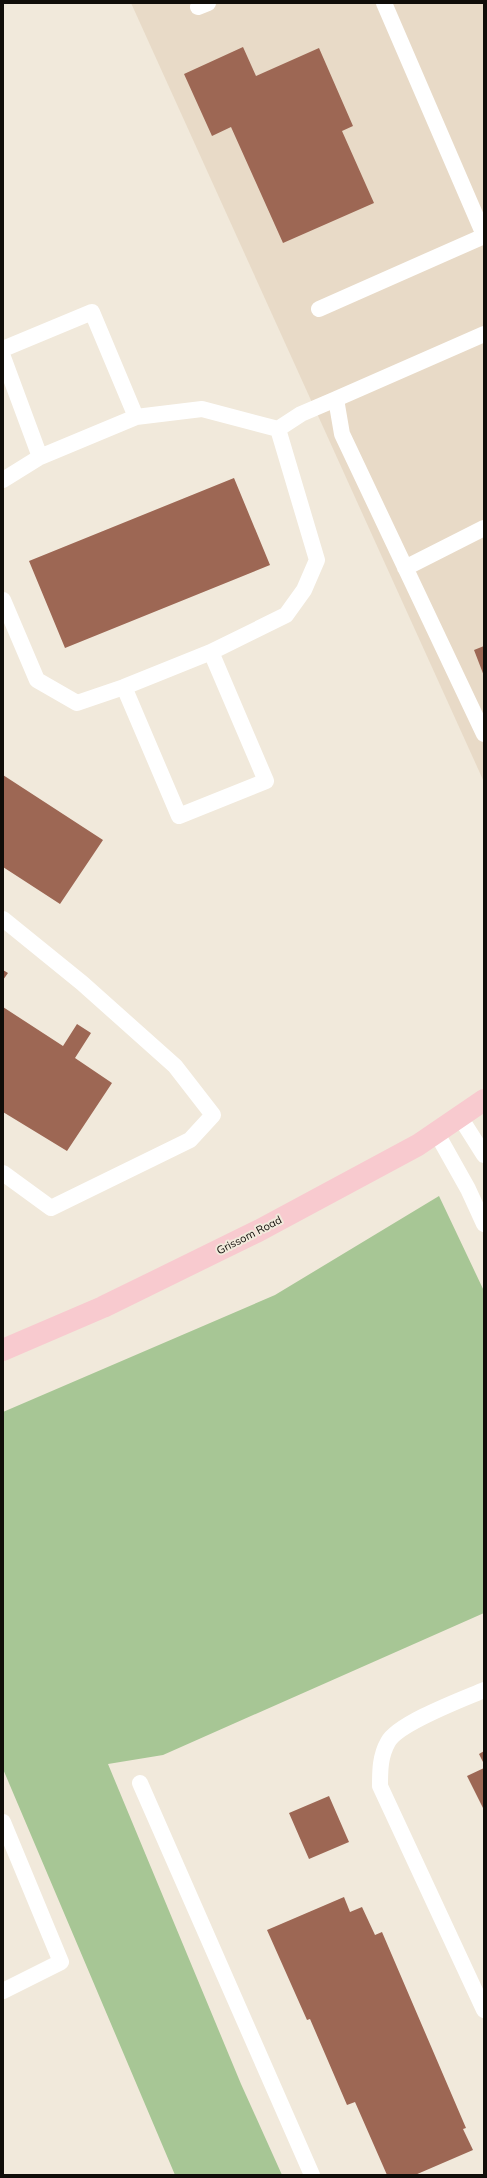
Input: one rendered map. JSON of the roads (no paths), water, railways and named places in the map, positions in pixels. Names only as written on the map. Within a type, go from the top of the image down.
[{"type":"main road","name":"Grissom Road","points":[[3,1350],[103,1307],[258,1231],[418,1145],[484,1100]]},
{"type":"lane","points":[[319,309],[484,235],[384,3]]},
{"type":"lane","points":[[3,349],[92,312],[136,417]]},
{"type":"lane","points":[[3,480],[40,457],[136,417],[202,409],[278,429],[301,414],[484,334]]},
{"type":"lane","points":[[3,357],[40,457]]},
{"type":"lane","points":[[336,399],[342,434],[484,734]]},
{"type":"lane","points":[[3,600],[37,680],[77,703],[124,687],[211,652],[286,615],[304,590],[317,560],[278,429]]},
{"type":"lane","points":[[405,568],[484,528]]},
{"type":"lane","points":[[124,687],[179,816],[194,810],[266,781],[211,652]]},
{"type":"lane","points":[[3,919],[82,983],[174,1066],[213,1114],[190,1140],[51,1208],[3,1172]]},
{"type":"lane","points":[[460,1117],[484,1155]]},
{"type":"lane","points":[[436,1132],[468,1189],[484,1224]]},
{"type":"lane","points":[[484,1690],[409,1724],[388,1740],[380,1764],[380,1786],[484,2010]]},
{"type":"lane","points":[[140,1783],[312,2175]]},
{"type":"lane","points":[[3,1822],[61,1962],[3,1991]]}]
